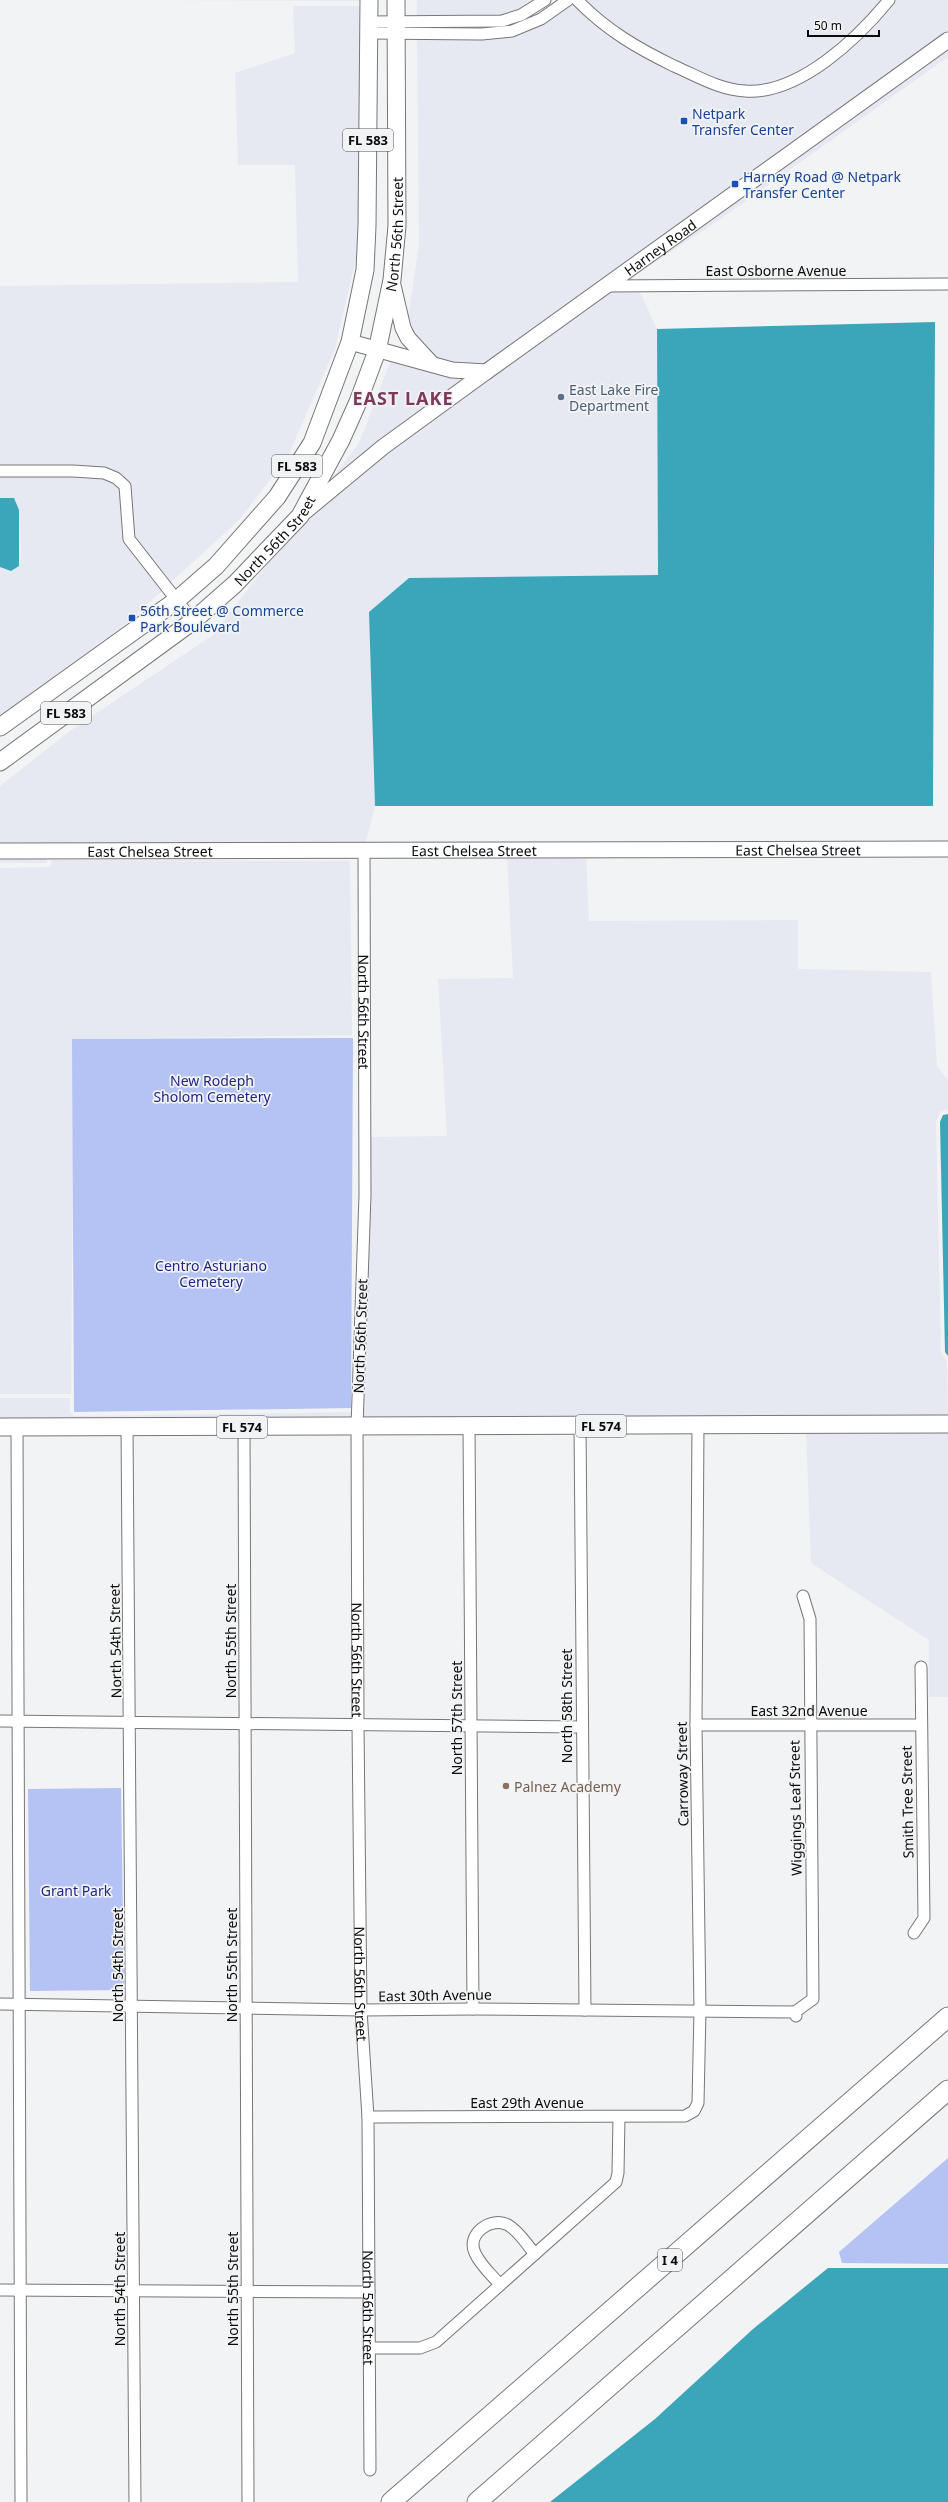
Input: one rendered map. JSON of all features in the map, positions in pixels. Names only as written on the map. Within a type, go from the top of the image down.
[{"type":"highway","name":"I 4","points":[[391,2502],[948,2017]]},
{"type":"highway","points":[[477,2502],[948,2090]]},
{"type":"main road","name":"North 56th Street","points":[[0,727],[177,600],[216,566],[278,497],[312,443],[350,342],[364,270],[367,234],[369,0]]},
{"type":"main road","name":"North 56th Street","points":[[0,762],[193,621],[235,584],[300,516],[341,440],[358,402],[377,351],[392,280],[397,226],[396,0]]},
{"type":"main road","name":"FL 574","points":[[8,1427],[357,1428],[948,1424]]},
{"type":"street","points":[[396,28],[502,21],[521,15],[546,0]]},
{"type":"street","points":[[369,27],[482,34],[512,31],[540,19],[568,0]]},
{"type":"street","points":[[577,0],[596,20],[618,37],[643,52],[722,87],[745,92],[765,91],[790,84],[820,65],[873,20],[890,0]]},
{"type":"street","name":"Harney Road","points":[[300,516],[383,447],[603,286],[948,40]]},
{"type":"street","points":[[392,280],[403,328],[408,338],[432,364]]},
{"type":"street","name":"East Osborne Avenue","points":[[603,286],[948,284]]},
{"type":"street","points":[[350,342],[377,351],[452,370],[486,372]]},
{"type":"street","points":[[0,471],[73,471],[104,473],[116,478],[124,486],[129,539],[193,621]]},
{"type":"street","name":"East Chelsea Street","points":[[0,851],[948,849]]},
{"type":"street","name":"North 56th Street","points":[[364,850],[365,1195],[357,1428],[358,1724],[361,2010],[368,2117],[370,2470]]},
{"type":"street","name":"Carroway Street","points":[[685,2116],[694,2111],[698,2103],[700,2010],[696,1725],[698,1425]]},
{"type":"street","name":"North 58th Street","points":[[580,1426],[581,1727],[585,2010]]},
{"type":"street","points":[[8,1427],[18,1721],[21,2502]]},
{"type":"street","name":"North 54th Street","points":[[128,1427],[135,2502]]},
{"type":"street","name":"North 57th Street","points":[[469,1427],[473,2009]]},
{"type":"street","name":"North 55th Street","points":[[244,1428],[248,2502]]},
{"type":"street","name":"Wiggings Leaf Street","points":[[796,2014],[813,1999],[809,1724],[810,1619],[803,1596]]},
{"type":"street","name":"Smith Tree Street","points":[[914,1933],[924,1918],[920,1667]]},
{"type":"street","points":[[0,1721],[245,1722],[581,1727]]},
{"type":"street","name":"East 32nd Avenue","points":[[696,1725],[921,1725]]},
{"type":"street","name":"East 30th Avenue","points":[[0,2004],[132,2008],[361,2010],[700,2010],[796,2014]]},
{"type":"street","name":"East 29th Avenue","points":[[368,2117],[685,2116]]},
{"type":"street","points":[[369,2348],[420,2348],[436,2342],[616,2182],[618,2173],[619,2117]]},
{"type":"street","points":[[500,2285],[475,2254],[475,2238],[484,2226],[491,2223],[507,2224],[513,2228],[535,2254]]},
{"type":"street","points":[[0,2290],[369,2292]]},
{"type":"shaded area","points":[[132,0],[361,0],[361,1]]},
{"type":"shaded area","points":[[417,0],[535,0],[519,10],[502,16],[417,17]]},
{"type":"shaded area","points":[[584,0],[883,0],[869,16],[817,60],[788,78],[765,86],[745,86],[724,82],[645,47],[621,33]]},
{"type":"shaded area","points":[[896,0],[948,0],[948,33],[484,367],[453,365],[434,359],[412,335],[408,317],[419,245],[417,39],[482,40],[512,37],[543,24],[572,3],[593,25],[616,42],[641,57],[721,92],[744,97],[765,97],[792,88],[822,69],[876,25]]},
{"type":"shaded area","points":[[293,6],[361,6],[362,232],[335,349],[288,456],[240,519],[170,583],[134,537],[128,482],[120,474],[105,468],[0,466],[0,286],[298,282],[295,165],[238,165],[235,73],[295,53]]},
{"type":"shaded area","points":[[948,46],[948,57],[719,220],[633,277],[657,329],[658,575],[409,578],[369,612],[375,806],[365,845],[0,845],[0,786],[70,731],[213,635],[291,533],[386,451]]},
{"type":"shaded area","points":[[935,322],[933,806],[375,806],[369,612],[409,578],[658,575],[657,329]]},
{"type":"shaded area","points":[[391,360],[470,377],[324,489],[359,443]]},
{"type":"shaded area","points":[[0,476],[103,478],[114,483],[120,489],[125,540],[163,590],[122,627],[0,715],[0,567],[11,571],[19,566],[21,555],[19,510],[14,498],[0,498]]},
{"type":"shaded area","points":[[0,498],[14,498],[19,510],[19,566],[11,571],[0,567]]},
{"type":"shaded area","points":[[586,855],[589,921],[798,920],[798,969],[931,972],[937,1066],[948,1080],[948,1109],[940,1112],[936,1122],[941,1352],[947,1362],[948,1419],[362,1422],[370,1137],[447,1136],[438,979],[513,978],[507,856]]},
{"type":"shaded area","points":[[0,856],[47,858],[47,863],[0,863]]},
{"type":"shaded area","points":[[51,860],[350,861],[352,1035],[74,1039],[71,1394],[0,1394],[0,868],[51,867]]},
{"type":"shaded area","points":[[948,1114],[948,1356],[945,1352],[940,1122],[943,1115]]},
{"type":"shaded area","points":[[0,1398],[70,1398],[70,1412],[74,1416],[352,1412],[352,1422],[0,1421]]},
{"type":"shaded area","points":[[806,1430],[948,1430],[948,1697],[929,1697],[929,1640],[811,1563]]},
{"type":"shaded area","points":[[828,2268],[948,2268],[948,2502],[550,2502],[655,2419],[753,2329]]},
{"type":"green space","name":"Centro Asturiano Cemetery","points":[[353,1038],[351,1408],[74,1412],[72,1039]]},
{"type":"green space","name":"Grant Park","points":[[121,1788],[124,1990],[30,1991],[28,1789]]},
{"type":"green space","points":[[948,2158],[948,2264],[842,2263],[839,2252]]},
{"type":"place","name":"Netpark Transfer Center","points":[[684,121]]},
{"type":"place","name":"Harney Road @ Netpark Transfer Center","points":[[735,184]]},
{"type":"place","name":"East Lake Fire Department","points":[[561,397]]},
{"type":"place","name":"56th Street @ Commerce Park Boulevard","points":[[132,618]]},
{"type":"place","name":"Palnez Academy","points":[[506,1786]]},
{"type":"district","name":"EAST LAKE","points":[[403,398]]},
{"type":"park label","name":"New Rodeph Sholom Cemetery","points":[[212,1088]]}]
